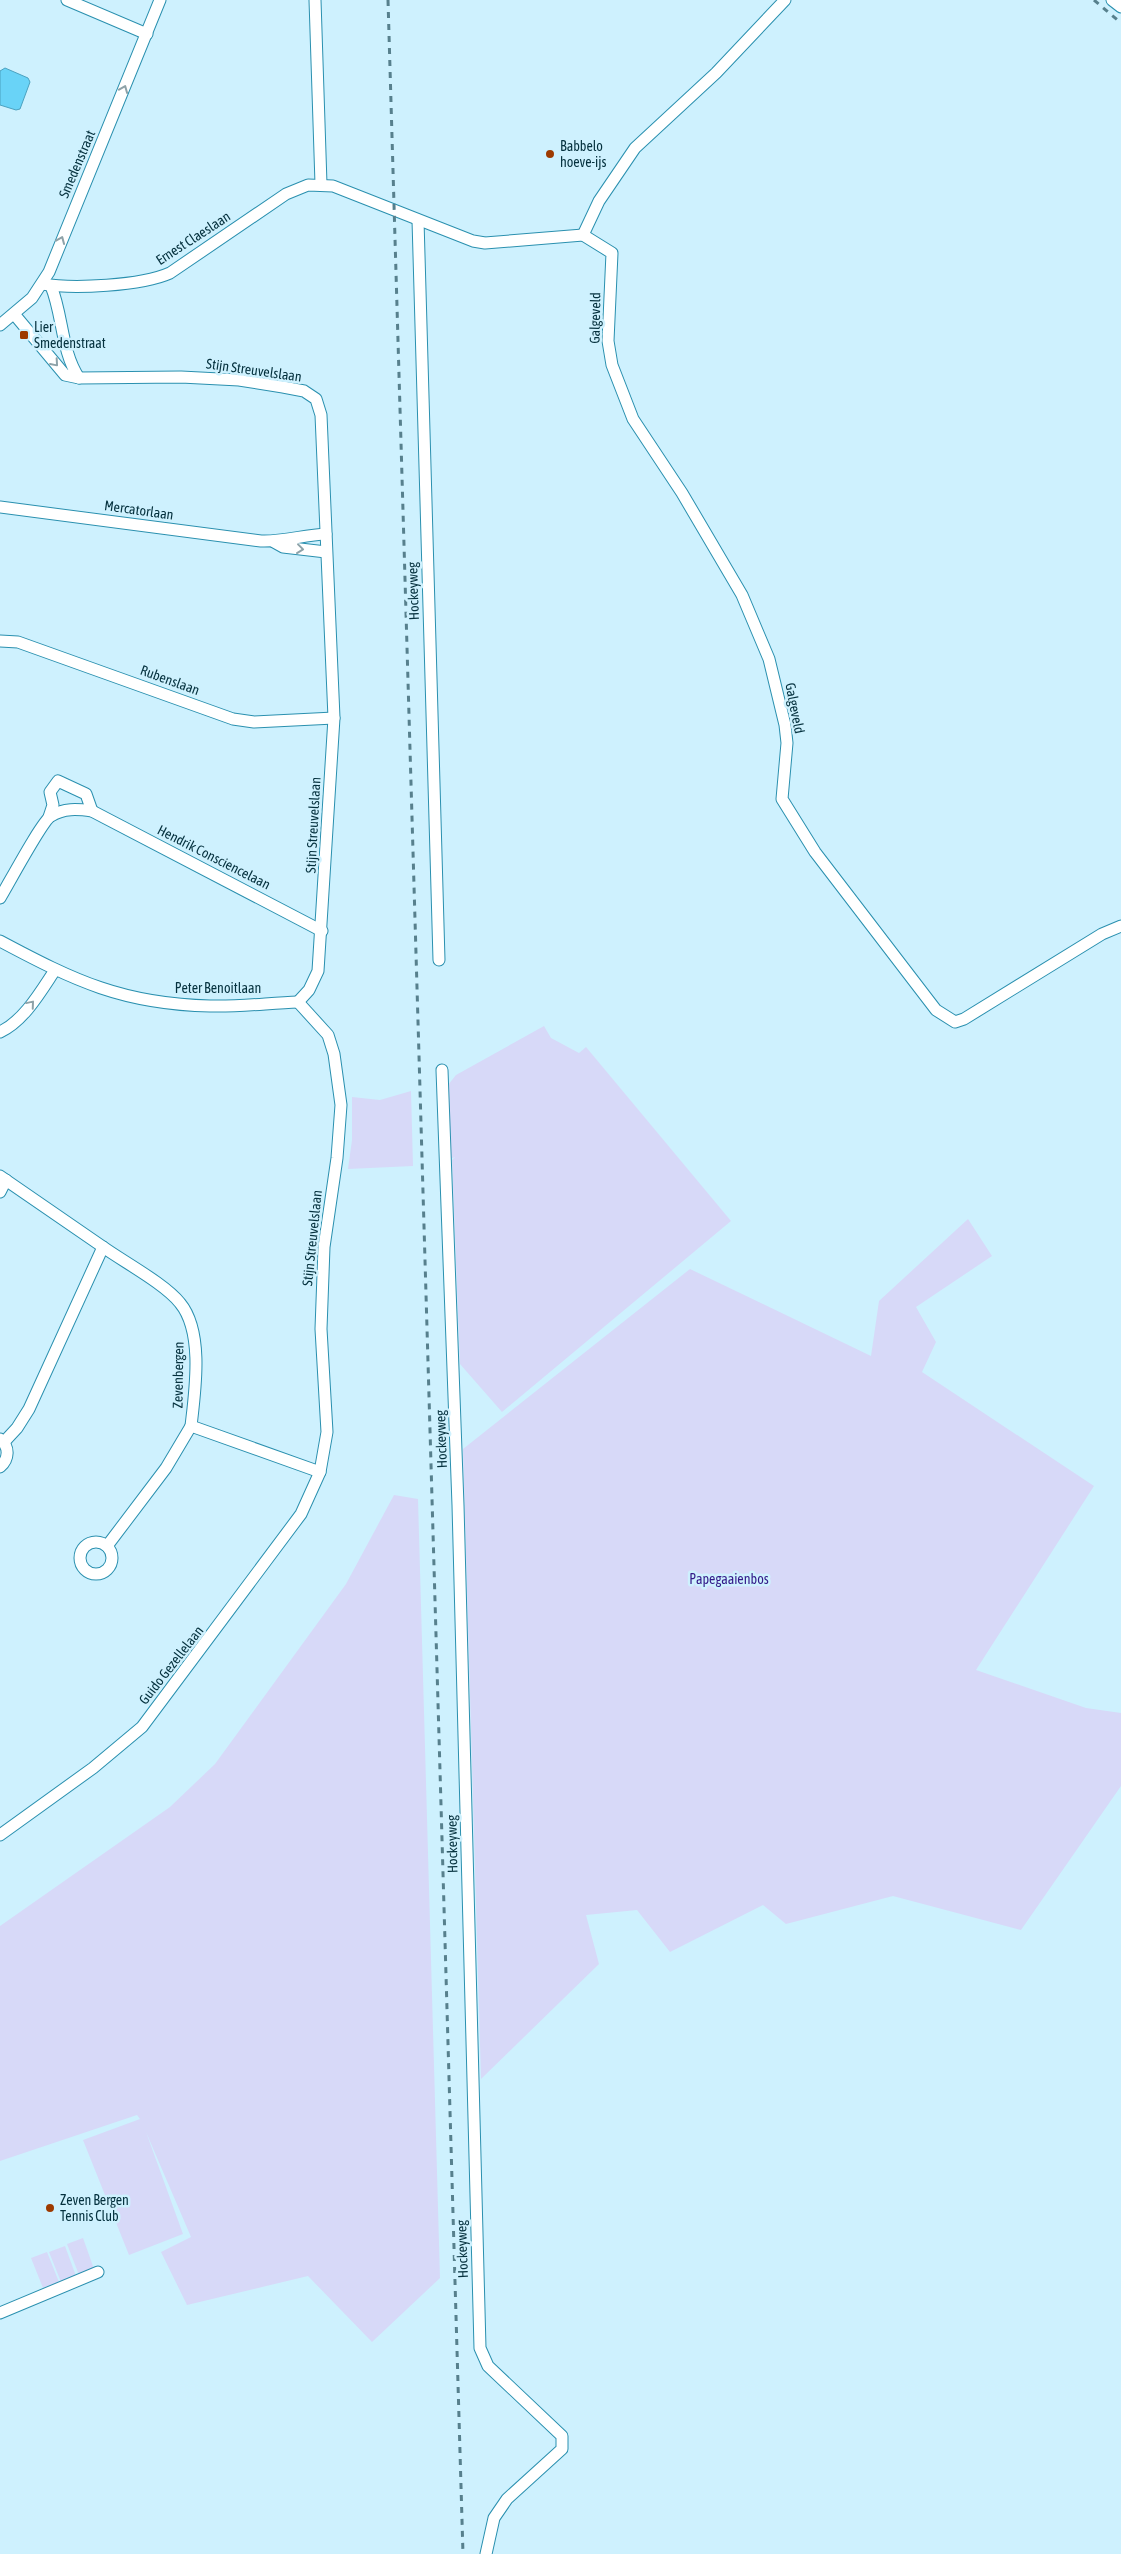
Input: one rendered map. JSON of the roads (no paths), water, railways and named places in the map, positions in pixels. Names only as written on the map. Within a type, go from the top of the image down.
[{"type":"street","points":[[67,0],[147,34]]},
{"type":"street","name":"Smedenstraat","points":[[0,325],[46,285],[160,0]]},
{"type":"street","points":[[315,0],[321,184]]},
{"type":"street","points":[[418,220],[485,243],[583,234],[599,200],[635,148],[716,73],[785,0]]},
{"type":"street","points":[[1112,0],[1121,8]]},
{"type":"street","name":"Ernest Claeslaan","points":[[46,285],[156,280],[194,258],[286,194],[308,185],[321,184],[333,186],[418,220]]},
{"type":"street","name":"Hockeyweg","points":[[418,220],[439,960]]},
{"type":"street","name":"Galgeveld","points":[[583,234],[612,253],[609,353],[633,418],[682,493],[742,595],[769,659],[785,725],[787,743],[782,799],[815,852],[936,1010],[955,1022],[964,1019],[1102,934],[1121,926]]},
{"type":"street","points":[[46,285],[62,323],[70,364],[78,378]]},
{"type":"street","points":[[14,314],[66,375],[78,378]]},
{"type":"street","name":"Stijn Streuvelslaan","points":[[78,378],[181,377],[239,380],[304,391],[316,399],[322,415],[334,718],[318,971],[310,990],[298,1002],[328,1035],[334,1054],[341,1105],[338,1158],[324,1247],[321,1329],[327,1432],[320,1472]]},
{"type":"street","name":"Mercatorlaan","points":[[0,507],[274,542],[283,547],[326,552]]},
{"type":"street","name":"Mercatorlaan","points":[[274,542],[288,538],[326,534]]},
{"type":"street","name":"Rubenslaan","points":[[0,641],[18,642],[233,719],[254,722],[334,718]]},
{"type":"street","points":[[0,898],[49,817],[53,805],[50,792],[58,781],[86,794],[92,811]]},
{"type":"street","name":"Hendrik Consciencelaan","points":[[49,817],[66,809],[92,811],[322,931]]},
{"type":"street","name":"Peter Benoitlaan","points":[[0,941],[55,970],[98,988],[148,1001],[211,1006],[298,1002]]},
{"type":"street","points":[[0,1032],[10,1028],[31,1004],[55,970]]},
{"type":"street","name":"Hockeyweg","points":[[442,1070],[458,1505],[480,2348],[488,2366],[562,2436],[564,2443],[562,2449],[507,2499],[494,2518],[486,2554]]},
{"type":"street","points":[[0,1192],[3,1178]]},
{"type":"street","name":"Zevenbergen","points":[[3,1178],[172,1296],[188,1314],[195,1338],[194,1398],[191,1426],[166,1468],[107,1546]]},
{"type":"street","points":[[0,1467],[7,1454],[2,1440],[17,1428],[29,1409],[102,1247]]},
{"type":"street","name":"Zevenbergen","points":[[191,1426],[320,1472]]},
{"type":"street","name":"Guido Gezellelaan","points":[[0,1834],[92,1768],[142,1727],[301,1514],[320,1472]]},
{"type":"street","points":[[0,2313],[98,2272]]},
{"type":"water","points":[[5,68],[28,78],[30,82],[20,109],[16,110],[0,105],[0,71]]},
{"type":"railway","points":[[388,0],[463,2554]]},
{"type":"railway","points":[[1094,0],[1121,23]]},
{"type":"place","name":"Babbelo hoeve-ijs","points":[[550,154]]},
{"type":"place","name":"Lier Smedenstraat","points":[[24,335]]},
{"type":"place","name":"Zeven Bergen Tennis Club","points":[[50,2208]]},
{"type":"park label","name":"Papegaaienbos","points":[[729,1579]]}]
